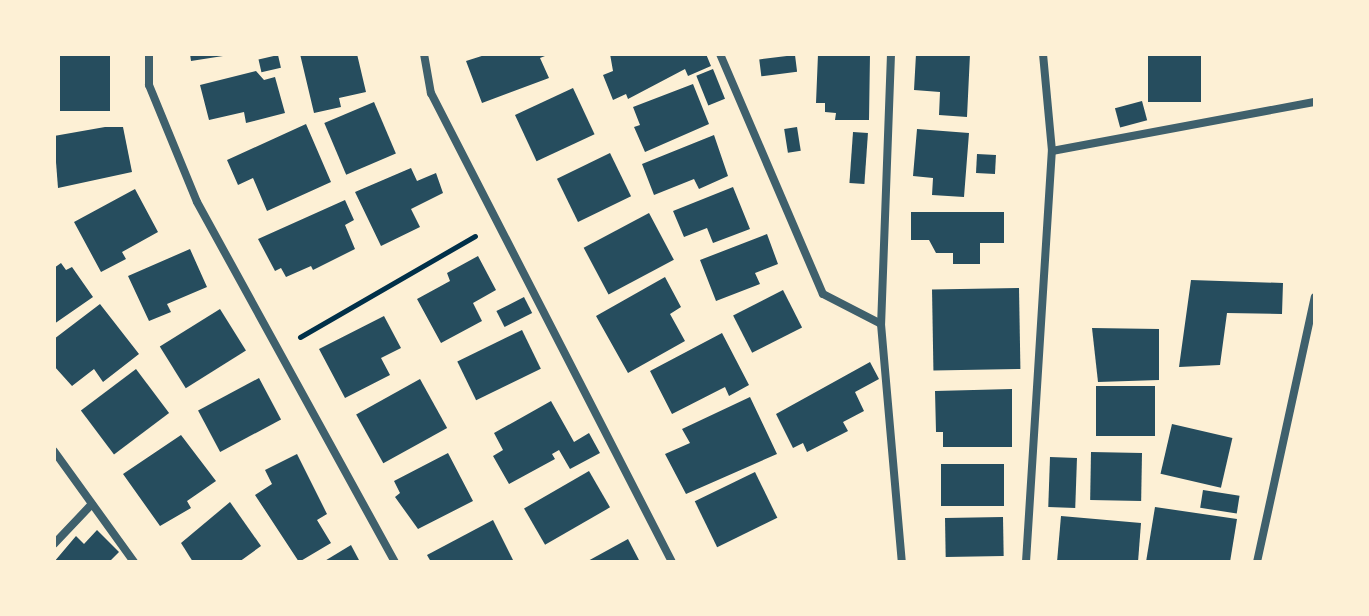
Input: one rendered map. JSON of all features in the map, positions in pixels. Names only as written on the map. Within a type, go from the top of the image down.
[{"type":"street","points":[[149,54],[149,85],[197,202],[395,562]]},
{"type":"street","points":[[424,54],[431,93],[672,562]]},
{"type":"street","points":[[720,54],[823,294],[881,324]]},
{"type":"street","points":[[891,54],[881,324],[902,562]]},
{"type":"street","points":[[1026,562],[1052,151],[1043,54]]},
{"type":"street","points":[[1052,151],[1315,102]]},
{"type":"street","points":[[1257,562],[1315,297]]},
{"type":"street","points":[[54,451],[134,562]]},
{"type":"street","points":[[54,544],[92,504]]},
{"type":"path","points":[[278,349],[498,222]]},
{"type":"building","points":[[60,54],[110,54],[110,111],[60,111]]},
{"type":"building","points":[[190,54],[223,54],[223,56],[191,61]]},
{"type":"building","points":[[300,54],[357,54],[366,92],[339,98],[341,107],[314,113]]},
{"type":"building","points":[[488,54],[550,54],[540,58],[549,78],[482,103],[466,61]]},
{"type":"building","points":[[610,54],[706,54],[711,66],[688,76],[685,69],[628,99],[626,94],[613,100],[603,75],[613,71]]},
{"type":"building","points":[[818,54],[870,54],[869,120],[835,120],[836,113],[825,112],[825,103],[816,103]]},
{"type":"building","points":[[916,54],[970,54],[967,117],[939,115],[940,92],[914,90]]},
{"type":"building","points":[[1148,54],[1201,54],[1201,102],[1148,102]]},
{"type":"building","points":[[278,55],[281,68],[261,72],[259,59]]},
{"type":"building","points":[[795,55],[797,72],[761,76],[759,59]]},
{"type":"building","points":[[713,69],[725,99],[708,105],[696,76]]},
{"type":"building","points":[[256,71],[264,80],[275,77],[285,113],[246,123],[244,112],[209,120],[200,85]]},
{"type":"building","points":[[693,84],[709,124],[645,152],[634,127],[640,125],[633,107]]},
{"type":"building","points":[[573,88],[595,134],[537,161],[515,115]]},
{"type":"building","points":[[1142,101],[1147,120],[1120,128],[1115,108]]},
{"type":"building","points":[[374,102],[396,154],[346,175],[324,123]]},
{"type":"building","points":[[306,124],[331,182],[267,211],[253,178],[238,185],[227,160]]},
{"type":"building","points":[[123,127],[132,172],[58,188],[54,136]]},
{"type":"building","points":[[797,127],[801,151],[788,153],[784,129]]},
{"type":"building","points":[[917,129],[969,133],[964,197],[932,195],[933,178],[913,176]]},
{"type":"building","points":[[853,132],[868,133],[864,184],[849,183]]},
{"type":"building","points":[[714,135],[728,176],[699,189],[694,179],[654,195],[642,164]]},
{"type":"building","points":[[610,153],[631,196],[578,222],[557,179]]},
{"type":"building","points":[[977,154],[996,155],[995,174],[976,173]]},
{"type":"building","points":[[411,168],[417,181],[436,173],[443,193],[411,209],[420,227],[381,246],[355,192]]},
{"type":"building","points":[[733,187],[750,229],[713,243],[707,228],[684,237],[673,211]]},
{"type":"building","points":[[135,189],[158,232],[122,252],[126,259],[101,272],[74,222]]},
{"type":"building","points":[[345,200],[354,220],[345,225],[355,249],[313,270],[311,266],[286,277],[281,268],[275,271],[258,239]]},
{"type":"building","points":[[911,212],[1004,212],[1004,243],[980,243],[980,264],[953,264],[953,253],[936,253],[929,240],[911,240]]},
{"type":"building","points":[[649,213],[674,260],[609,295],[584,248]]},
{"type":"building","points":[[767,234],[778,264],[755,273],[760,284],[716,301],[700,260]]},
{"type":"building","points":[[190,249],[207,287],[167,304],[171,312],[149,321],[128,276]]},
{"type":"building","points":[[478,256],[496,290],[473,303],[482,321],[441,343],[417,299],[450,281],[447,273]]},
{"type":"building","points":[[61,263],[66,270],[72,267],[93,297],[54,324],[54,268]]},
{"type":"building","points":[[665,277],[681,307],[670,314],[685,341],[628,373],[596,316]]},
{"type":"building","points":[[1191,280],[1283,283],[1282,314],[1227,313],[1220,365],[1179,367]]},
{"type":"building","points":[[1019,288],[1020,369],[933,371],[932,290]]},
{"type":"building","points":[[783,290],[802,327],[752,353],[733,315]]},
{"type":"building","points":[[524,297],[532,313],[505,327],[496,311]]},
{"type":"building","points":[[100,304],[139,354],[103,382],[94,369],[72,386],[54,366],[54,339]]},
{"type":"building","points":[[220,309],[246,351],[186,388],[160,347]]},
{"type":"building","points":[[384,316],[401,348],[381,358],[390,375],[345,398],[319,349]]},
{"type":"building","points":[[1092,328],[1159,329],[1159,380],[1098,382]]},
{"type":"building","points":[[522,330],[541,369],[476,400],[457,362]]},
{"type":"building","points":[[722,333],[749,385],[729,396],[725,387],[672,414],[650,371]]},
{"type":"building","points":[[870,362],[879,379],[855,392],[864,411],[843,422],[848,431],[807,452],[803,443],[793,448],[776,414]]},
{"type":"building","points":[[136,369],[169,413],[114,454],[81,411]]},
{"type":"building","points":[[259,378],[281,419],[220,452],[198,410]]},
{"type":"building","points":[[420,379],[447,428],[383,463],[356,414]]},
{"type":"building","points":[[1096,386],[1155,386],[1155,436],[1096,436]]},
{"type":"building","points":[[1012,389],[1012,447],[943,447],[943,432],[936,432],[935,391]]},
{"type":"building","points":[[750,397],[777,454],[686,494],[665,454],[690,443],[682,429]]},
{"type":"building","points":[[551,401],[574,442],[589,433],[600,453],[570,469],[559,450],[552,454],[555,459],[509,484],[493,456],[503,450],[494,433]]},
{"type":"building","points":[[1172,424],[1232,438],[1221,488],[1161,474]]},
{"type":"building","points":[[181,435],[216,481],[187,501],[191,508],[160,526],[123,474]]},
{"type":"building","points":[[1091,452],[1142,453],[1141,501],[1090,500]]},
{"type":"building","points":[[448,453],[473,501],[418,529],[395,497],[400,493],[394,481]]},
{"type":"building","points":[[297,454],[327,514],[317,520],[331,543],[299,562],[255,495],[272,484],[265,470]]},
{"type":"building","points":[[1050,457],[1077,458],[1075,508],[1048,507]]},
{"type":"building","points":[[941,464],[1004,464],[1004,506],[941,506]]},
{"type":"building","points":[[589,471],[610,507],[545,545],[524,509]]},
{"type":"building","points":[[755,472],[777,518],[717,547],[695,501]]},
{"type":"building","points":[[1203,490],[1240,496],[1237,514],[1200,508]]},
{"type":"building","points":[[230,502],[261,546],[239,562],[193,562],[181,543]]},
{"type":"building","points":[[1155,507],[1237,519],[1230,562],[1146,562]]},
{"type":"building","points":[[1061,516],[1141,523],[1138,562],[1057,562]]},
{"type":"building","points":[[1003,517],[1004,556],[946,557],[945,518]]},
{"type":"building","points":[[493,520],[514,562],[431,562],[427,555]]},
{"type":"building","points":[[97,530],[119,552],[109,562],[54,562],[76,536],[84,544]]},
{"type":"building","points":[[628,539],[640,562],[586,562]]},
{"type":"building","points":[[351,545],[360,562],[323,562]]}]
